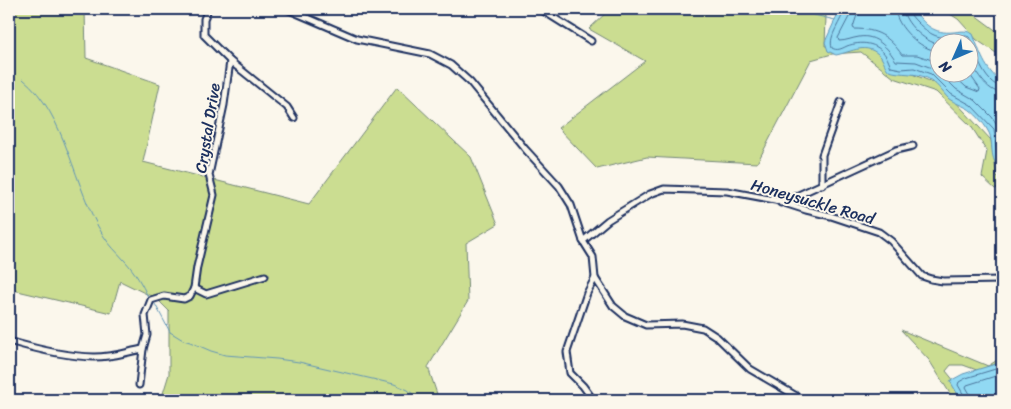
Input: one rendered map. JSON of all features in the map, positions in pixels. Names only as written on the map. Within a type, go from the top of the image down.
[{"type":"street","points":[[208,9],[204,19],[204,34],[230,60],[287,107],[294,118]]},
{"type":"street","points":[[287,9],[357,39],[430,54],[452,65],[470,82],[526,150],[559,186],[571,205],[583,241],[593,257],[595,278],[613,306],[625,316],[646,325],[682,324],[704,328],[717,337],[750,369],[803,400]]},
{"type":"street","points":[[540,9],[591,42]]},
{"type":"street","name":"Crystal Drive","points":[[194,288],[214,195],[209,175],[224,105],[230,60]]},
{"type":"street","points":[[822,185],[822,155],[841,102]]},
{"type":"street","points":[[782,203],[896,150],[913,146]]},
{"type":"street","name":"Honeysuckle Road","points":[[583,241],[608,220],[650,194],[664,189],[690,188],[727,191],[775,200],[879,232],[891,241],[922,276],[931,279],[944,281],[1002,280]]},
{"type":"street","points":[[139,385],[143,349],[147,335],[144,315],[151,300],[164,296],[184,300],[190,296],[194,288],[206,294],[265,276]]},
{"type":"street","points":[[590,397],[583,386],[570,373],[566,352],[587,293],[595,278]]},
{"type":"street","points":[[9,341],[49,351],[92,357],[109,356],[143,349]]},
{"type":"green space","points":[[9,9],[85,9],[86,58],[160,84],[143,162],[309,204],[397,87],[471,157],[498,224],[466,243],[468,301],[428,367],[439,400],[161,400],[169,374],[169,311],[157,299],[120,281],[111,313],[9,289]]},
{"type":"green space","points":[[610,9],[818,9],[826,16],[825,46],[851,43],[882,51],[889,65],[928,80],[928,82],[940,85],[991,140],[997,177],[1002,174],[1002,187],[995,189],[982,177],[987,151],[971,126],[936,92],[894,78],[861,52],[832,54],[811,60],[757,163],[647,157],[597,169],[558,128],[645,61],[589,29]]},
{"type":"green space","points":[[942,9],[967,9],[1002,35],[1002,57],[978,41],[978,32],[970,32],[958,19]]},
{"type":"green space","points":[[901,330],[988,366],[1002,357],[1002,370],[985,373],[963,365],[951,365],[946,371],[967,400],[954,400],[929,360]]},
{"type":"water","points":[[840,9],[913,9],[926,24],[940,32],[928,32],[928,79],[922,76],[889,71],[881,57],[876,52],[870,50],[859,49],[836,55],[828,51],[825,42]]},
{"type":"water","points":[[978,47],[991,72],[1002,83],[1002,169],[994,161],[990,135],[981,121],[970,110],[949,99],[932,82],[978,82]]},
{"type":"water","points":[[1002,362],[1002,400],[961,400],[950,381],[963,374]]},
{"type":"waterway","points":[[800,9],[810,14],[835,20]]},
{"type":"waterway","points":[[23,79],[38,94],[50,111],[60,131],[84,196],[103,235],[132,269],[148,297]]},
{"type":"waterway","points":[[155,304],[170,332],[183,340],[211,351],[225,355],[299,362],[394,384],[408,390],[420,400]]}]
